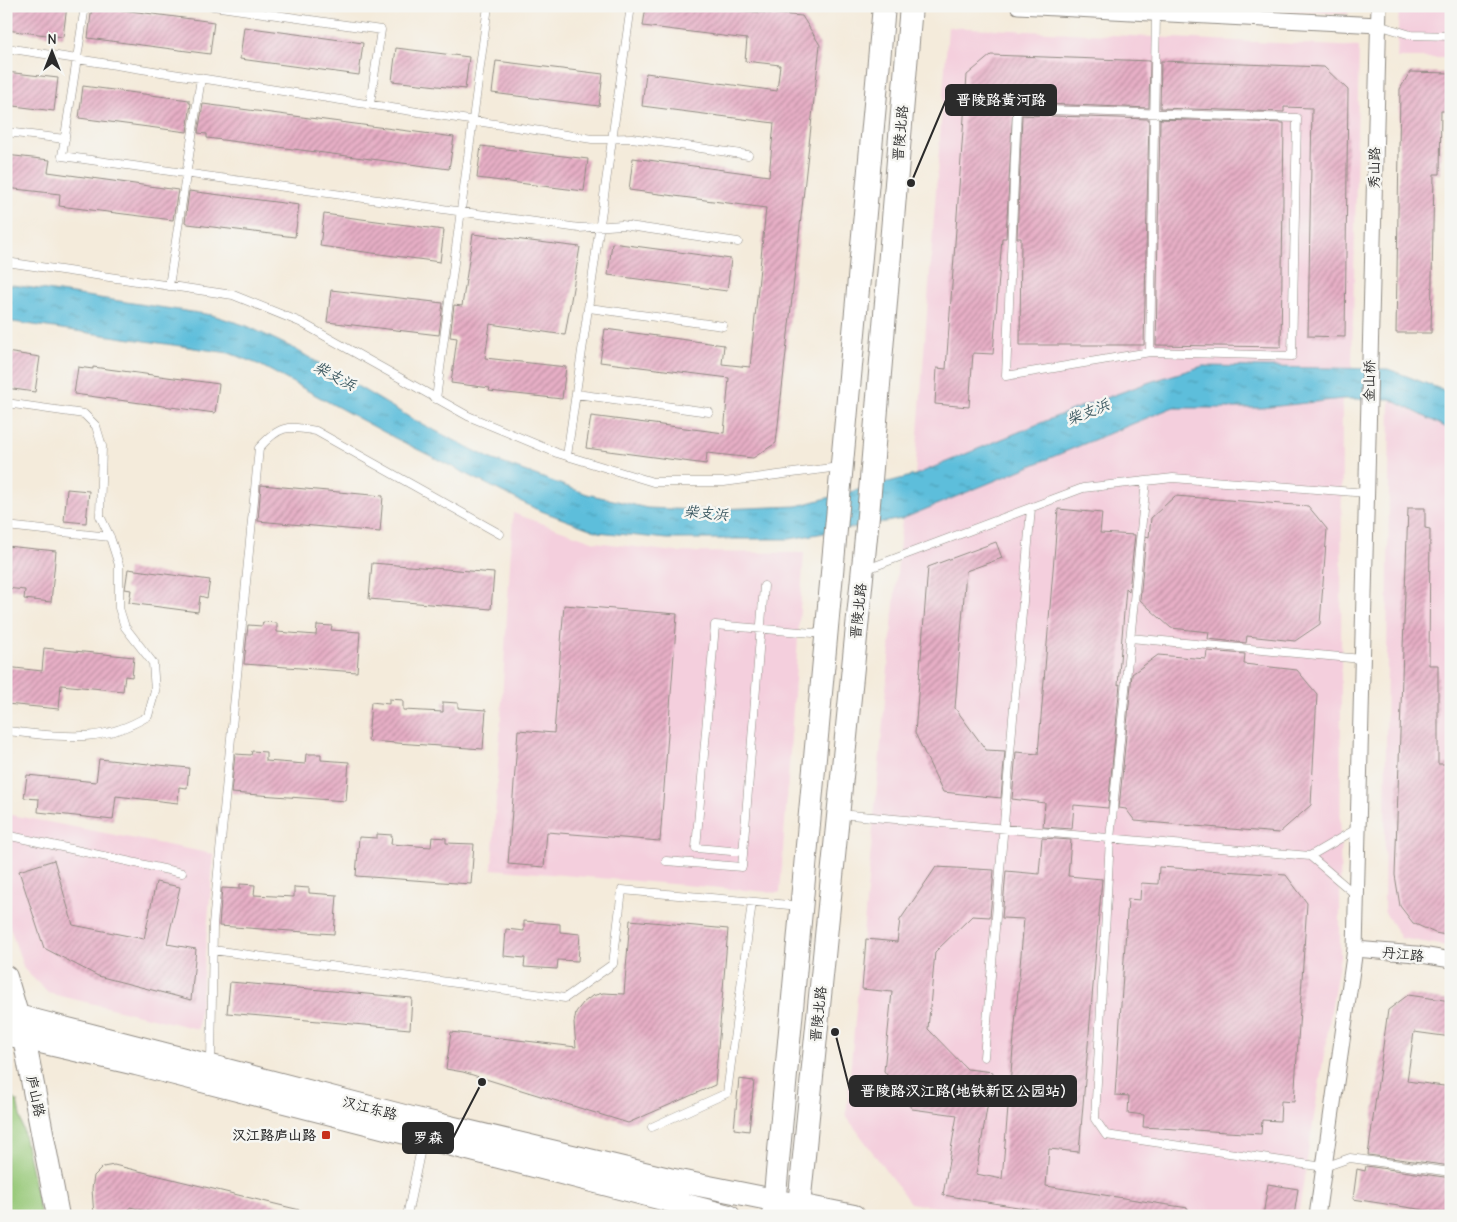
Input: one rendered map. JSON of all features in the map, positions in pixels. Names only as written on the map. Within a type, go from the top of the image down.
[{"type":"main road","name":"晋陵北路","points":[[773,1208],[841,492],[884,6]]},
{"type":"main road","name":"晋陵北路","points":[[799,1210],[867,527],[911,6]]},
{"type":"main road","name":"庐山路","points":[[6,977],[14,1025],[58,1216]]},
{"type":"main road","name":"汉江东路","points":[[14,1025],[211,1067],[421,1121],[660,1176],[773,1208],[854,1216]]},
{"type":"main road","name":"汉江东路","points":[[14,1025],[136,1064],[729,1216]]},
{"type":"street","points":[[1018,6],[1378,25]]},
{"type":"street","name":"秀山路","points":[[1370,330],[1379,6]]},
{"type":"street","name":"金山桥","points":[[1317,1216],[1355,949],[1370,330]]},
{"type":"street","name":"丹江路","points":[[1355,949],[1416,954],[1451,960]]},
{"type":"lane","points":[[85,6],[62,156],[579,228],[622,225],[738,242]]},
{"type":"lane","points":[[213,6],[381,30],[370,104]]},
{"type":"lane","points":[[436,399],[488,6]]},
{"type":"lane","points":[[567,456],[632,6]]},
{"type":"lane","points":[[1150,352],[1156,14]]},
{"type":"lane","points":[[1378,25],[1411,35],[1451,36]]},
{"type":"lane","points":[[6,48],[592,139],[632,138],[748,155]]},
{"type":"lane","points":[[169,286],[201,78]]},
{"type":"lane","points":[[1017,109],[1154,114],[1297,118],[1292,356],[1150,352],[1006,376],[1017,109]]},
{"type":"lane","points":[[6,132],[65,139]]},
{"type":"lane","points":[[6,262],[233,295],[300,322],[468,416],[567,456],[653,482],[724,482],[843,467]]},
{"type":"lane","points":[[589,308],[723,326]]},
{"type":"lane","points":[[576,394],[709,412]]},
{"type":"lane","points":[[6,403],[84,414],[96,426],[102,446],[100,516],[110,537],[119,565],[119,608],[125,627],[153,663],[155,691],[148,716],[127,729],[98,736],[60,736],[6,731]]},
{"type":"lane","points":[[211,1067],[214,914],[259,448],[273,433],[294,426],[316,431],[500,534]]},
{"type":"lane","points":[[862,571],[1083,488],[1173,478],[1367,493]]},
{"type":"lane","points":[[1146,481],[1110,839],[1095,1119],[1106,1134],[1324,1167],[1350,1158],[1451,1172]]},
{"type":"lane","points":[[984,1057],[1031,508]]},
{"type":"lane","points":[[6,526],[110,537]]},
{"type":"lane","points":[[666,861],[742,867],[764,586]]},
{"type":"lane","points":[[743,852],[696,848],[715,625],[827,635]]},
{"type":"lane","points":[[1130,638],[1362,659]]},
{"type":"lane","points":[[838,814],[1310,856],[1358,828]]},
{"type":"lane","points":[[6,835],[182,873]]},
{"type":"lane","points":[[1310,856],[1356,895]]},
{"type":"lane","points":[[213,950],[565,998],[613,964],[622,890],[802,907]]},
{"type":"lane","points":[[652,1127],[727,1094],[752,902]]},
{"type":"lane","points":[[407,1216],[424,1138]]},
{"type":"shaded area","points":[[1218,6],[1354,6],[1347,14]]},
{"type":"shaded area","points":[[1399,6],[1451,6],[1451,58],[1397,58]]},
{"type":"shaded area","points":[[948,27],[1359,47],[1352,369],[1203,366],[1153,381],[1072,410],[915,475]]},
{"type":"shaded area","points":[[1342,399],[1340,956],[1298,1216],[994,1216],[910,1203],[846,1116],[902,519],[1171,408],[1261,408]]},
{"type":"shaded area","points":[[1390,399],[1451,430],[1451,947],[1401,938],[1384,911]]},
{"type":"shaded area","points":[[513,513],[595,542],[675,552],[804,553],[780,893],[492,869]]},
{"type":"shaded area","points":[[6,814],[214,854],[198,1029],[48,993],[24,969],[6,916]]},
{"type":"green space","points":[[6,1092],[17,1101],[41,1216],[6,1216]]},
{"type":"water","name":"柴支浜","points":[[6,284],[212,315],[247,326],[295,349],[414,420],[491,459],[587,494],[647,508],[696,510],[797,506],[915,475],[1072,410],[1153,381],[1203,366],[1388,369],[1451,393],[1451,430],[1390,399],[1342,399],[1261,408],[1171,408],[902,519],[790,539],[668,539],[598,532],[536,509],[395,438],[260,365],[229,353],[6,321]]},
{"type":"building","points":[[6,6],[67,6],[63,37],[6,30]]},
{"type":"building","points":[[92,6],[214,22],[210,54],[88,38]]},
{"type":"building","points":[[646,6],[735,6],[735,10],[802,16],[820,45],[776,443],[753,458],[707,453],[706,464],[586,448],[591,416],[724,433],[729,378],[600,362],[605,329],[724,345],[722,364],[750,367],[766,208],[629,190],[633,158],[769,176],[774,123],[642,106],[646,73],[777,91],[780,65],[745,61],[747,39],[643,26]]},
{"type":"building","points":[[244,27],[363,43],[359,75],[240,59]]},
{"type":"building","points":[[396,48],[469,57],[465,89],[392,81]]},
{"type":"building","points":[[991,55],[1150,61],[1149,108],[1017,103],[1013,106],[1006,238],[1002,238],[993,354],[973,353],[969,407],[935,404],[937,368],[946,369],[967,75]]},
{"type":"building","points":[[496,61],[603,74],[599,106],[492,93]]},
{"type":"building","points":[[1161,61],[1324,67],[1348,90],[1345,337],[1308,336],[1312,108],[1284,107],[1284,112],[1160,108]]},
{"type":"building","points":[[6,72],[58,78],[54,111],[6,105]]},
{"type":"building","points":[[1410,72],[1451,73],[1451,111],[1441,111],[1440,174],[1434,174],[1431,333],[1396,333],[1400,89]]},
{"type":"building","points":[[83,86],[189,100],[189,103],[191,103],[187,132],[79,118]]},
{"type":"building","points":[[203,104],[454,137],[449,169],[207,138],[207,134],[198,133]]},
{"type":"building","points":[[1022,115],[1149,119],[1144,345],[1020,345],[1021,238],[1017,238]]},
{"type":"building","points":[[1160,119],[1284,123],[1281,347],[1156,345]]},
{"type":"building","points":[[481,146],[588,159],[584,191],[477,178]]},
{"type":"building","points":[[6,155],[50,160],[48,172],[178,190],[173,220],[59,206],[60,194],[6,188]]},
{"type":"building","points":[[189,191],[299,205],[295,237],[188,224],[185,222]]},
{"type":"building","points":[[324,214],[444,230],[440,262],[320,246]]},
{"type":"building","points":[[473,234],[580,247],[565,335],[490,324],[485,358],[566,367],[562,399],[489,391],[490,388],[451,383],[457,338],[450,337],[454,305],[462,306]]},
{"type":"building","points":[[612,243],[731,259],[727,291],[608,275]]},
{"type":"building","points":[[331,290],[443,303],[439,335],[327,322]]},
{"type":"building","points":[[6,352],[40,357],[35,392],[6,388]]},
{"type":"building","points":[[78,367],[93,369],[93,367],[219,384],[215,413],[74,394]]},
{"type":"building","points":[[261,485],[383,496],[380,532],[258,521]]},
{"type":"building","points":[[67,489],[89,491],[86,523],[64,521]]},
{"type":"building","points":[[1175,496],[1308,506],[1327,529],[1320,624],[1295,641],[1247,636],[1246,643],[1208,639],[1209,632],[1171,628],[1140,600],[1146,536],[1149,537],[1151,518]]},
{"type":"building","points":[[1408,508],[1425,508],[1425,528],[1430,529],[1429,665],[1438,665],[1438,764],[1449,764],[1451,936],[1435,933],[1413,923],[1400,906],[1395,875]]},
{"type":"building","points":[[1058,509],[1102,513],[1100,533],[1135,535],[1129,591],[1126,588],[1118,685],[1120,684],[1108,808],[1074,805],[1072,829],[1043,827],[1045,803],[1012,799],[1016,752],[1038,754]]},
{"type":"building","points":[[996,542],[1002,558],[966,571],[955,708],[986,750],[1005,751],[1001,798],[943,792],[915,733],[928,567]]},
{"type":"building","points":[[6,546],[56,551],[51,602],[24,599],[25,590],[6,588]]},
{"type":"building","points":[[372,563],[494,573],[491,609],[369,599]]},
{"type":"building","points":[[128,569],[210,580],[207,598],[200,596],[198,612],[129,603],[131,590],[125,589]]},
{"type":"building","points":[[564,605],[677,614],[660,841],[547,832],[544,867],[508,864],[518,730],[554,733]]},
{"type":"building","points":[[263,622],[277,623],[277,632],[316,635],[317,625],[332,626],[331,630],[360,632],[357,672],[244,664],[248,625],[262,626]]},
{"type":"building","points":[[44,648],[134,657],[132,677],[125,676],[123,691],[61,685],[59,709],[6,704],[6,667],[42,671]]},
{"type":"building","points":[[1207,651],[1245,654],[1244,664],[1297,670],[1317,694],[1311,805],[1279,833],[1135,821],[1126,809],[1119,808],[1132,674],[1158,655],[1206,659]]},
{"type":"building","points":[[389,699],[403,700],[403,710],[443,712],[443,702],[458,703],[458,708],[486,710],[483,749],[368,741],[371,702],[389,704]]},
{"type":"building","points":[[252,751],[266,752],[266,761],[305,764],[306,754],[321,754],[321,760],[349,762],[346,801],[231,793],[235,754],[251,755]]},
{"type":"building","points":[[99,759],[189,768],[187,788],[179,787],[178,803],[116,796],[113,820],[38,812],[39,799],[24,798],[27,775],[96,782]]},
{"type":"building","points":[[377,834],[392,835],[391,844],[431,847],[432,837],[446,838],[446,843],[474,844],[471,884],[356,876],[359,837],[377,838]]},
{"type":"building","points":[[1042,838],[1071,840],[1068,876],[1102,879],[1079,1152],[1049,1149],[1046,1186],[1188,1208],[1187,1216],[1074,1216],[943,1195],[957,1115],[912,1109],[884,1071],[892,992],[862,989],[866,939],[897,942],[900,920],[936,867],[994,870],[990,917],[972,916],[935,952],[928,1029],[967,1069],[993,1072],[976,1174],[1002,1179],[1024,919],[1002,918],[1006,871],[1039,874]]},
{"type":"building","points":[[54,860],[73,925],[144,939],[156,882],[180,887],[167,944],[196,949],[191,1000],[98,976],[44,948],[19,871]]},
{"type":"building","points":[[1159,867],[1286,875],[1307,903],[1294,1102],[1281,1101],[1280,1121],[1262,1120],[1261,1134],[1143,1127],[1144,1115],[1128,1113],[1129,1096],[1115,1095],[1128,899],[1140,900],[1141,883],[1158,884]]},
{"type":"building","points":[[240,884],[255,885],[254,895],[294,897],[294,887],[309,888],[309,893],[337,895],[334,934],[219,926],[222,888],[240,889]]},
{"type":"building","points":[[630,920],[728,929],[715,1085],[628,1123],[463,1072],[446,1069],[451,1032],[576,1047],[574,1023],[576,1012],[583,1003],[592,996],[603,993],[624,994]]},
{"type":"building","points":[[524,921],[560,924],[560,932],[580,934],[578,961],[558,960],[557,969],[524,967],[525,958],[504,956],[506,929],[524,931]]},
{"type":"building","points":[[230,982],[412,998],[410,1029],[227,1013]]},
{"type":"building","points":[[1408,995],[1451,1001],[1451,1037],[1414,1032],[1407,1081],[1451,1087],[1451,1166],[1368,1155],[1388,1010]]},
{"type":"building","points":[[739,1079],[754,1081],[749,1131],[734,1129]]},
{"type":"building","points":[[114,1165],[304,1211],[304,1216],[217,1216],[197,1211],[195,1216],[167,1216],[130,1207],[129,1216],[94,1216],[92,1189],[94,1176],[103,1167]]},
{"type":"building","points":[[1366,1166],[1451,1178],[1451,1214],[1353,1199],[1357,1169],[1365,1171]]},
{"type":"building","points":[[1268,1184],[1298,1189],[1294,1216],[1263,1216]]},
{"type":"place","name":"晋陵路黄河路","points":[[911,183]]},
{"type":"place","name":"晋陵路汉江路(地铁新区公园站)","points":[[835,1032]]},
{"type":"place","name":"罗森","points":[[482,1082]]},
{"type":"place","name":"汉江路庐山路","points":[[326,1135]]}]
